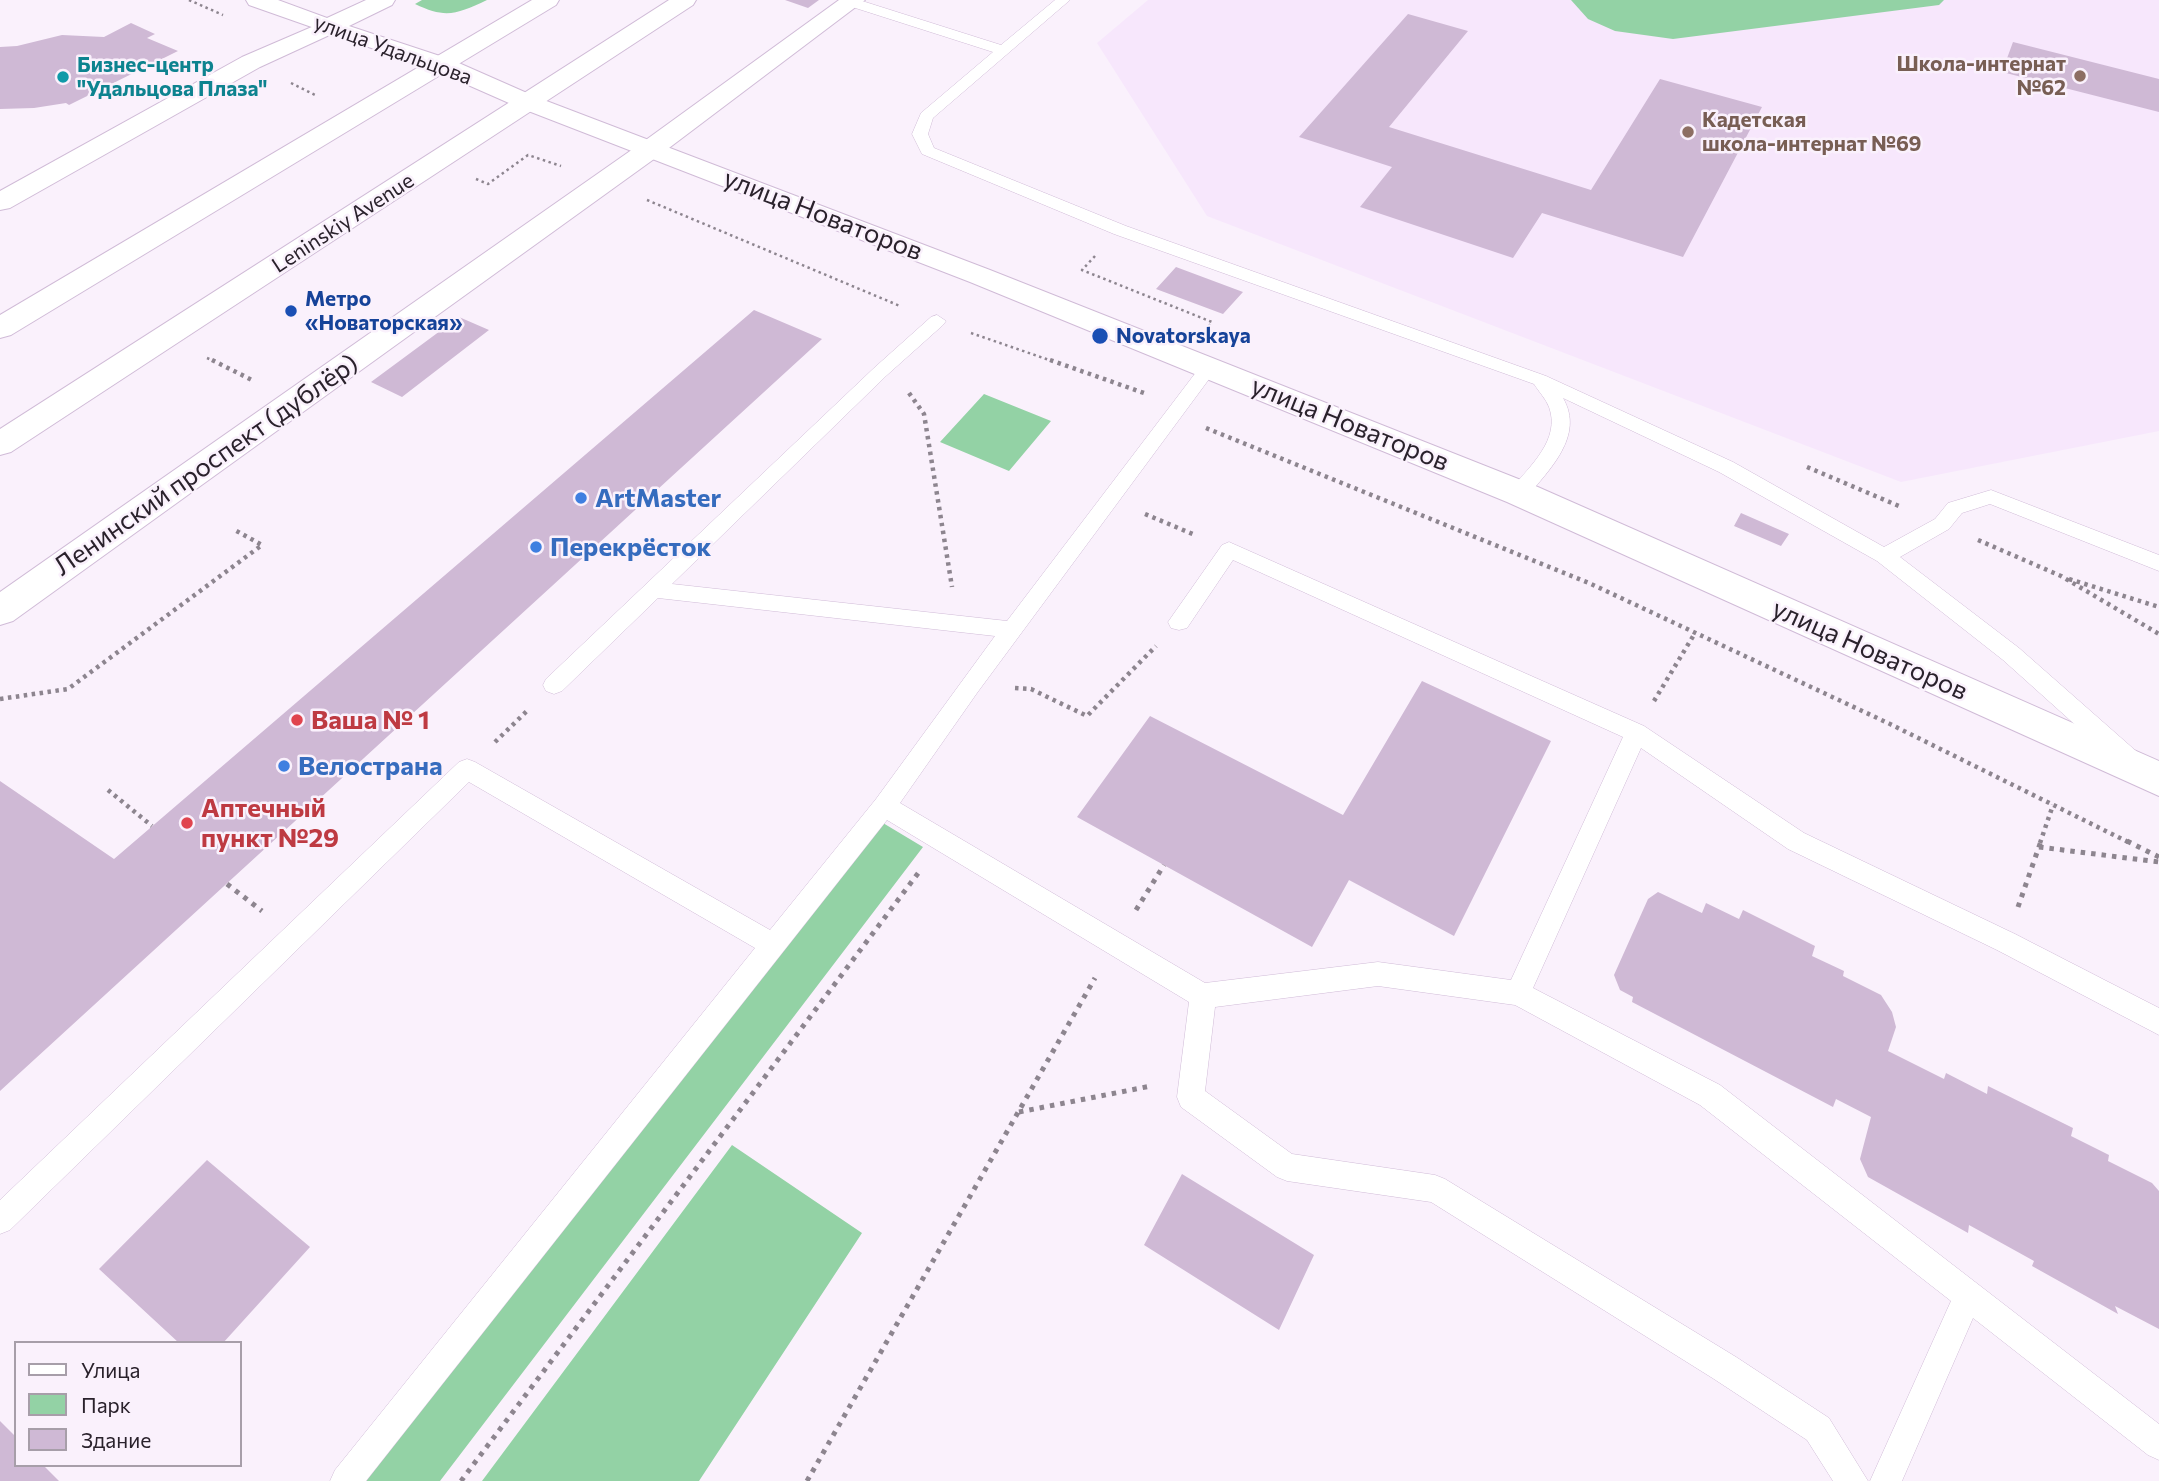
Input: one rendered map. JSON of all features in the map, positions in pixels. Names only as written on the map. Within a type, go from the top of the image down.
[{"type":"street","name":"улица Удальцова","points":[[257,0],[443,65],[527,102]]},
{"type":"street","points":[[0,202],[251,62],[384,0]]},
{"type":"street","points":[[0,328],[548,0]]},
{"type":"street","name":"Leninskiy Avenue","points":[[0,444],[685,0]]},
{"type":"street","name":"Ленинский проспект (дублёр)","points":[[0,611],[652,148],[853,1]]},
{"type":"street","name":"улица Новаторов","points":[[527,102],[652,148],[1209,367],[1519,493],[2152,776]]},
{"type":"lane","points":[[1063,0],[926,116],[920,134],[927,151],[1121,230],[1540,380],[1726,467],[1884,556],[2011,654],[2152,776]]},
{"type":"lane","points":[[853,1],[1002,50]]},
{"type":"lane","points":[[554,685],[937,321]]},
{"type":"lane","points":[[346,1481],[884,806],[969,687],[1209,367]]},
{"type":"lane","points":[[1519,493],[1552,452],[1562,424],[1558,406],[1540,380]]},
{"type":"lane","points":[[1884,556],[1942,524],[1955,508],[1991,497],[2159,563]]},
{"type":"lane","points":[[1179,622],[1229,550],[1636,733],[1796,841],[2006,942],[2159,1022]]},
{"type":"lane","points":[[654,590],[1013,630]]},
{"type":"lane","points":[[1518,993],[1636,733]]},
{"type":"lane","points":[[0,1220],[467,769],[773,945]]},
{"type":"lane","points":[[884,806],[1203,996],[1378,974],[1518,993],[1710,1095],[2159,1444]]},
{"type":"lane","points":[[1203,996],[1191,1097],[1287,1167],[1435,1189],[1725,1368],[1818,1429],[1852,1481]]},
{"type":"lane","points":[[1886,1481],[1968,1296]]},
{"type":"path","points":[[469,176],[488,184],[528,155],[604,182],[937,321],[1152,396],[1173,414],[1589,583],[1890,724],[2159,860]]},
{"type":"path","points":[[902,384],[925,414],[958,624]]},
{"type":"path","points":[[1112,499],[1229,550]]},
{"type":"path","points":[[0,699],[68,689],[262,545],[233,529]]},
{"type":"path","points":[[2061,576],[2159,607]]},
{"type":"path","points":[[969,687],[1031,689],[1087,716],[1179,622]]},
{"type":"path","points":[[1677,661],[1695,633]]},
{"type":"path","points":[[108,790],[152,826]]},
{"type":"path","points":[[2006,942],[2053,805]]},
{"type":"path","points":[[461,1481],[943,841]]},
{"type":"path","points":[[2039,847],[2159,860]]},
{"type":"path","points":[[807,1481],[1115,943],[1164,865]]},
{"type":"path","points":[[1018,1112],[1193,1079]]},
{"type":"shaded area","points":[[1148,0],[2159,0],[2159,431],[1901,482],[1207,216],[1097,43]]},
{"type":"green space","points":[[422,0],[487,0],[467,9],[443,13],[415,4]]},
{"type":"green space","points":[[1571,0],[1944,0],[1939,5],[1673,39],[1615,31],[1588,19]]},
{"type":"green space","points":[[984,394],[1051,421],[1009,471],[940,442]]},
{"type":"green space","points":[[883,823],[923,847],[440,1481],[363,1481]]},
{"type":"green space","points":[[732,1145],[862,1233],[699,1481],[482,1481]]},
{"type":"building","points":[[785,0],[819,0],[808,8]]},
{"type":"building","name":"Кадетская школа-интернат №69","points":[[1408,14],[1468,31],[1389,127],[1591,190],[1660,79],[1762,107],[1683,257],[1542,213],[1513,258],[1360,207],[1392,167],[1299,137]]},
{"type":"building","name":"Бизнес-центр \"Удальцова Плаза\"","points":[[131,23],[155,34],[147,38],[178,51],[69,105],[66,103],[0,109],[0,47],[17,46],[62,35],[104,37]]},
{"type":"building","name":"Школа-интернат №62","points":[[2013,42],[2159,79],[2159,112],[2002,72]]},
{"type":"building","points":[[1176,267],[1243,292],[1223,314],[1156,289]]},
{"type":"building","points":[[754,310],[822,339],[0,1091],[0,781],[114,859]]},
{"type":"building","points":[[459,317],[489,330],[402,397],[371,382]]},
{"type":"building","points":[[1741,513],[1789,534],[1781,546],[1734,526]]},
{"type":"building","points":[[1422,681],[1551,741],[1454,936],[1349,880],[1312,947],[1077,817],[1150,716],[1343,815]]},
{"type":"building","points":[[1658,892],[1702,913],[1706,903],[1739,919],[1743,910],[1815,946],[1812,956],[1844,971],[1843,976],[1881,995],[1892,1012],[1896,1027],[1888,1051],[1944,1079],[1946,1073],[1987,1094],[1988,1086],[2073,1128],[2071,1136],[2109,1155],[2108,1161],[2152,1183],[2159,1191],[2159,1329],[2115,1306],[2118,1314],[2032,1266],[2034,1261],[1969,1225],[1968,1233],[1868,1177],[1860,1159],[1871,1117],[1836,1099],[1833,1107],[1632,1002],[1633,997],[1620,990],[1614,975],[1648,899]]},
{"type":"building","points":[[207,1160],[310,1247],[225,1341],[177,1341],[99,1269]]},
{"type":"building","points":[[1182,1174],[1314,1255],[1279,1330],[1144,1245]]},
{"type":"building","points":[[0,1421],[14,1435],[14,1467],[45,1467],[59,1481],[0,1481]]},
{"type":"place","name":"Школа-интернат №62","points":[[2080,76]]},
{"type":"place","name":"Бизнес-центр \"Удальцова Плаза\"","points":[[63,77]]},
{"type":"place","name":"Кадетская школа-интернат №69","points":[[1688,132]]},
{"type":"place","name":"Метро «Новаторская»","points":[[291,311]]},
{"type":"place","name":"Novatorskaya","points":[[1100,336]]},
{"type":"place","name":"ArtMaster","points":[[581,498]]},
{"type":"place","name":"Перекрёсток","points":[[536,547]]},
{"type":"place","name":"Ваша № 1","points":[[297,720]]},
{"type":"place","name":"Велострана","points":[[284,766]]},
{"type":"place","name":"Аптечный пункт №29","points":[[187,823]]}]
